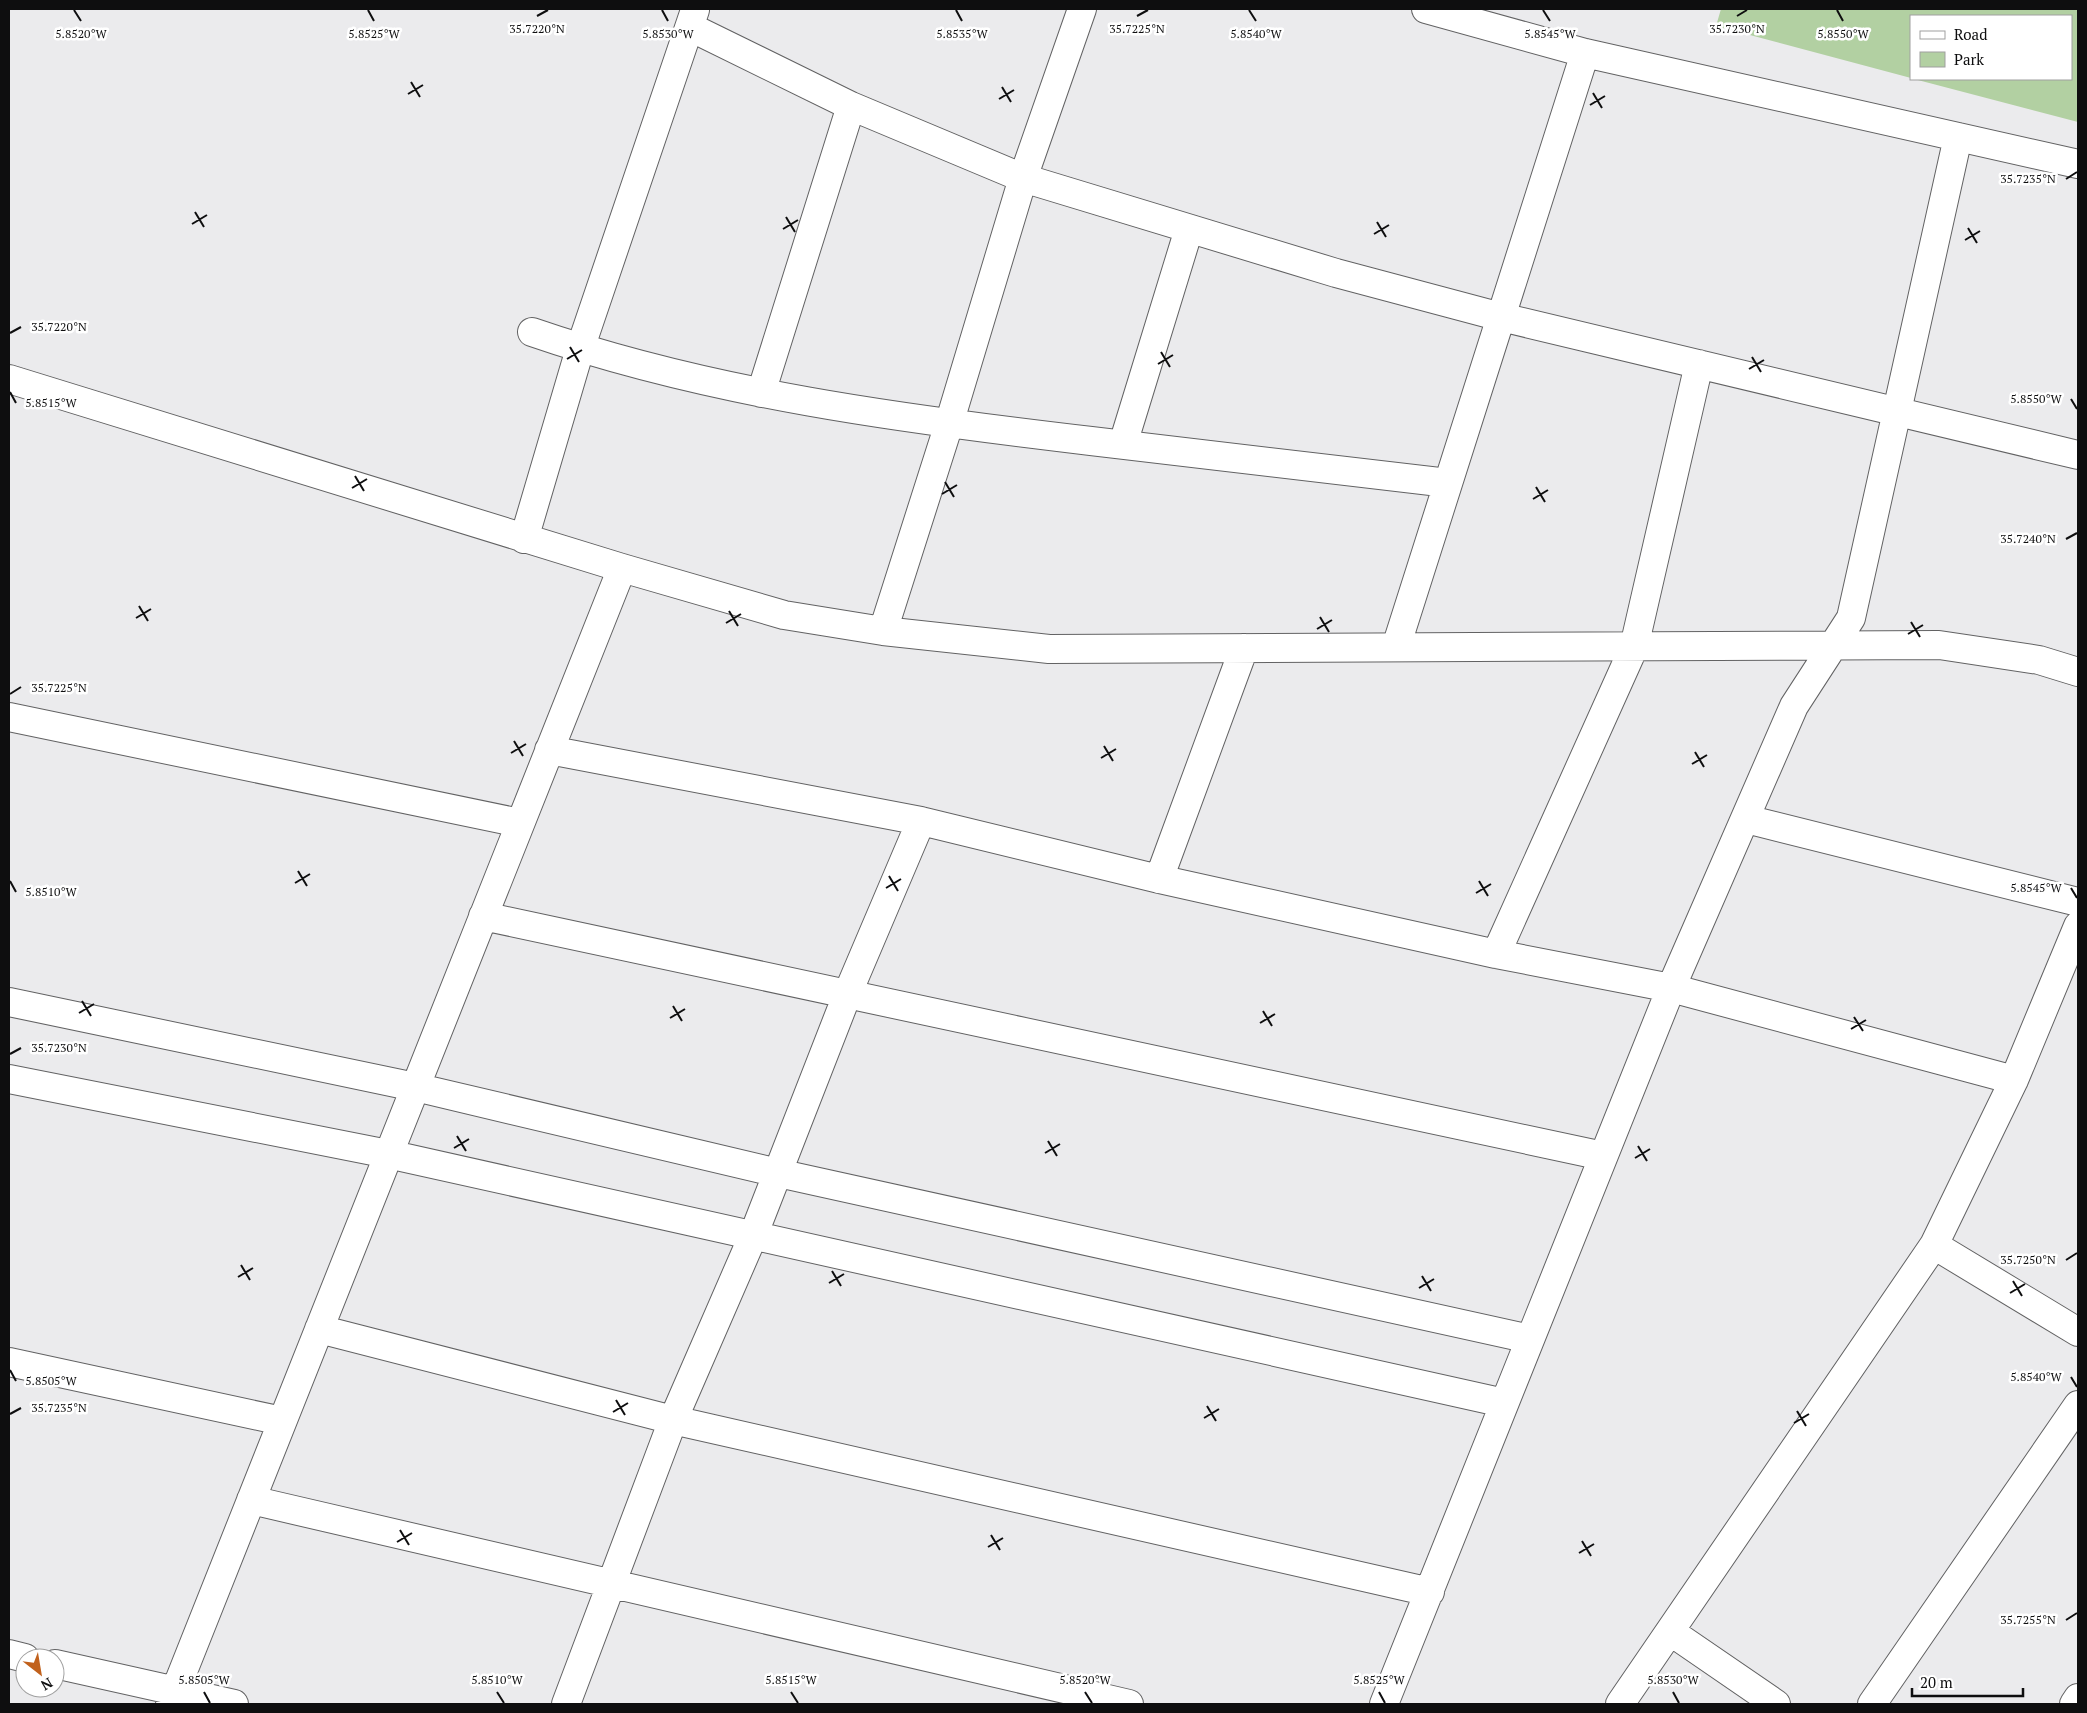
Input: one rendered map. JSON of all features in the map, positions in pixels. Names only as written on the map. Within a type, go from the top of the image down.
[{"type":"street","points":[[883,631],[949,424],[1023,178],[1082,9]]},
{"type":"street","points":[[1426,9],[1585,53],[2078,164]]},
{"type":"street","points":[[524,539],[580,349],[692,18],[851,106],[1023,178],[1336,273],[1502,317],[2078,455]]},
{"type":"street","points":[[1396,647],[1585,53]]},
{"type":"street","points":[[761,393],[851,106]]},
{"type":"street","points":[[1384,1704],[1671,988],[1746,820],[1794,706],[1851,618],[1958,137]]},
{"type":"street","points":[[1123,444],[1189,229]]},
{"type":"street","points":[[532,332],[580,349],[761,393],[949,424],[1448,483]]},
{"type":"street","points":[[1496,954],[1634,646],[1699,364]]},
{"type":"street","points":[[9,379],[524,539],[784,615],[883,631],[1049,649],[1939,645],[2039,660],[2078,672]]},
{"type":"street","points":[[172,1697],[622,568]]},
{"type":"street","points":[[1159,879],[1244,648]]},
{"type":"street","points":[[9,717],[520,823]]},
{"type":"street","points":[[549,750],[921,821],[1159,879],[1496,954],[1671,988],[2014,1080]]},
{"type":"street","points":[[1746,820],[2078,902]]},
{"type":"street","points":[[566,1704],[613,1584],[672,1420],[753,1236],[847,995],[921,821]]},
{"type":"street","points":[[483,916],[1603,1156]]},
{"type":"street","points":[[1620,1704],[1934,1245],[2014,1080],[2078,926]]},
{"type":"street","points":[[9,1002],[415,1087],[778,1173],[1530,1339]]},
{"type":"street","points":[[9,1079],[388,1154],[1504,1403]]},
{"type":"street","points":[[1934,1245],[2078,1332]]},
{"type":"street","points":[[319,1329],[672,1420],[1430,1592]]},
{"type":"street","points":[[9,1362],[282,1421]]},
{"type":"street","points":[[1872,1704],[2078,1405]]},
{"type":"street","points":[[251,1500],[1129,1704]]},
{"type":"street","points":[[1671,1632],[1776,1704]]},
{"type":"street","points":[[65,1667],[172,1697],[234,1704]]},
{"type":"street","points":[[2074,1704],[2078,1698]]},
{"type":"green space","points":[[1721,9],[2078,9],[2078,122],[1918,80],[2072,80],[2072,15],[1910,15],[1910,78],[1716,26]]}]
